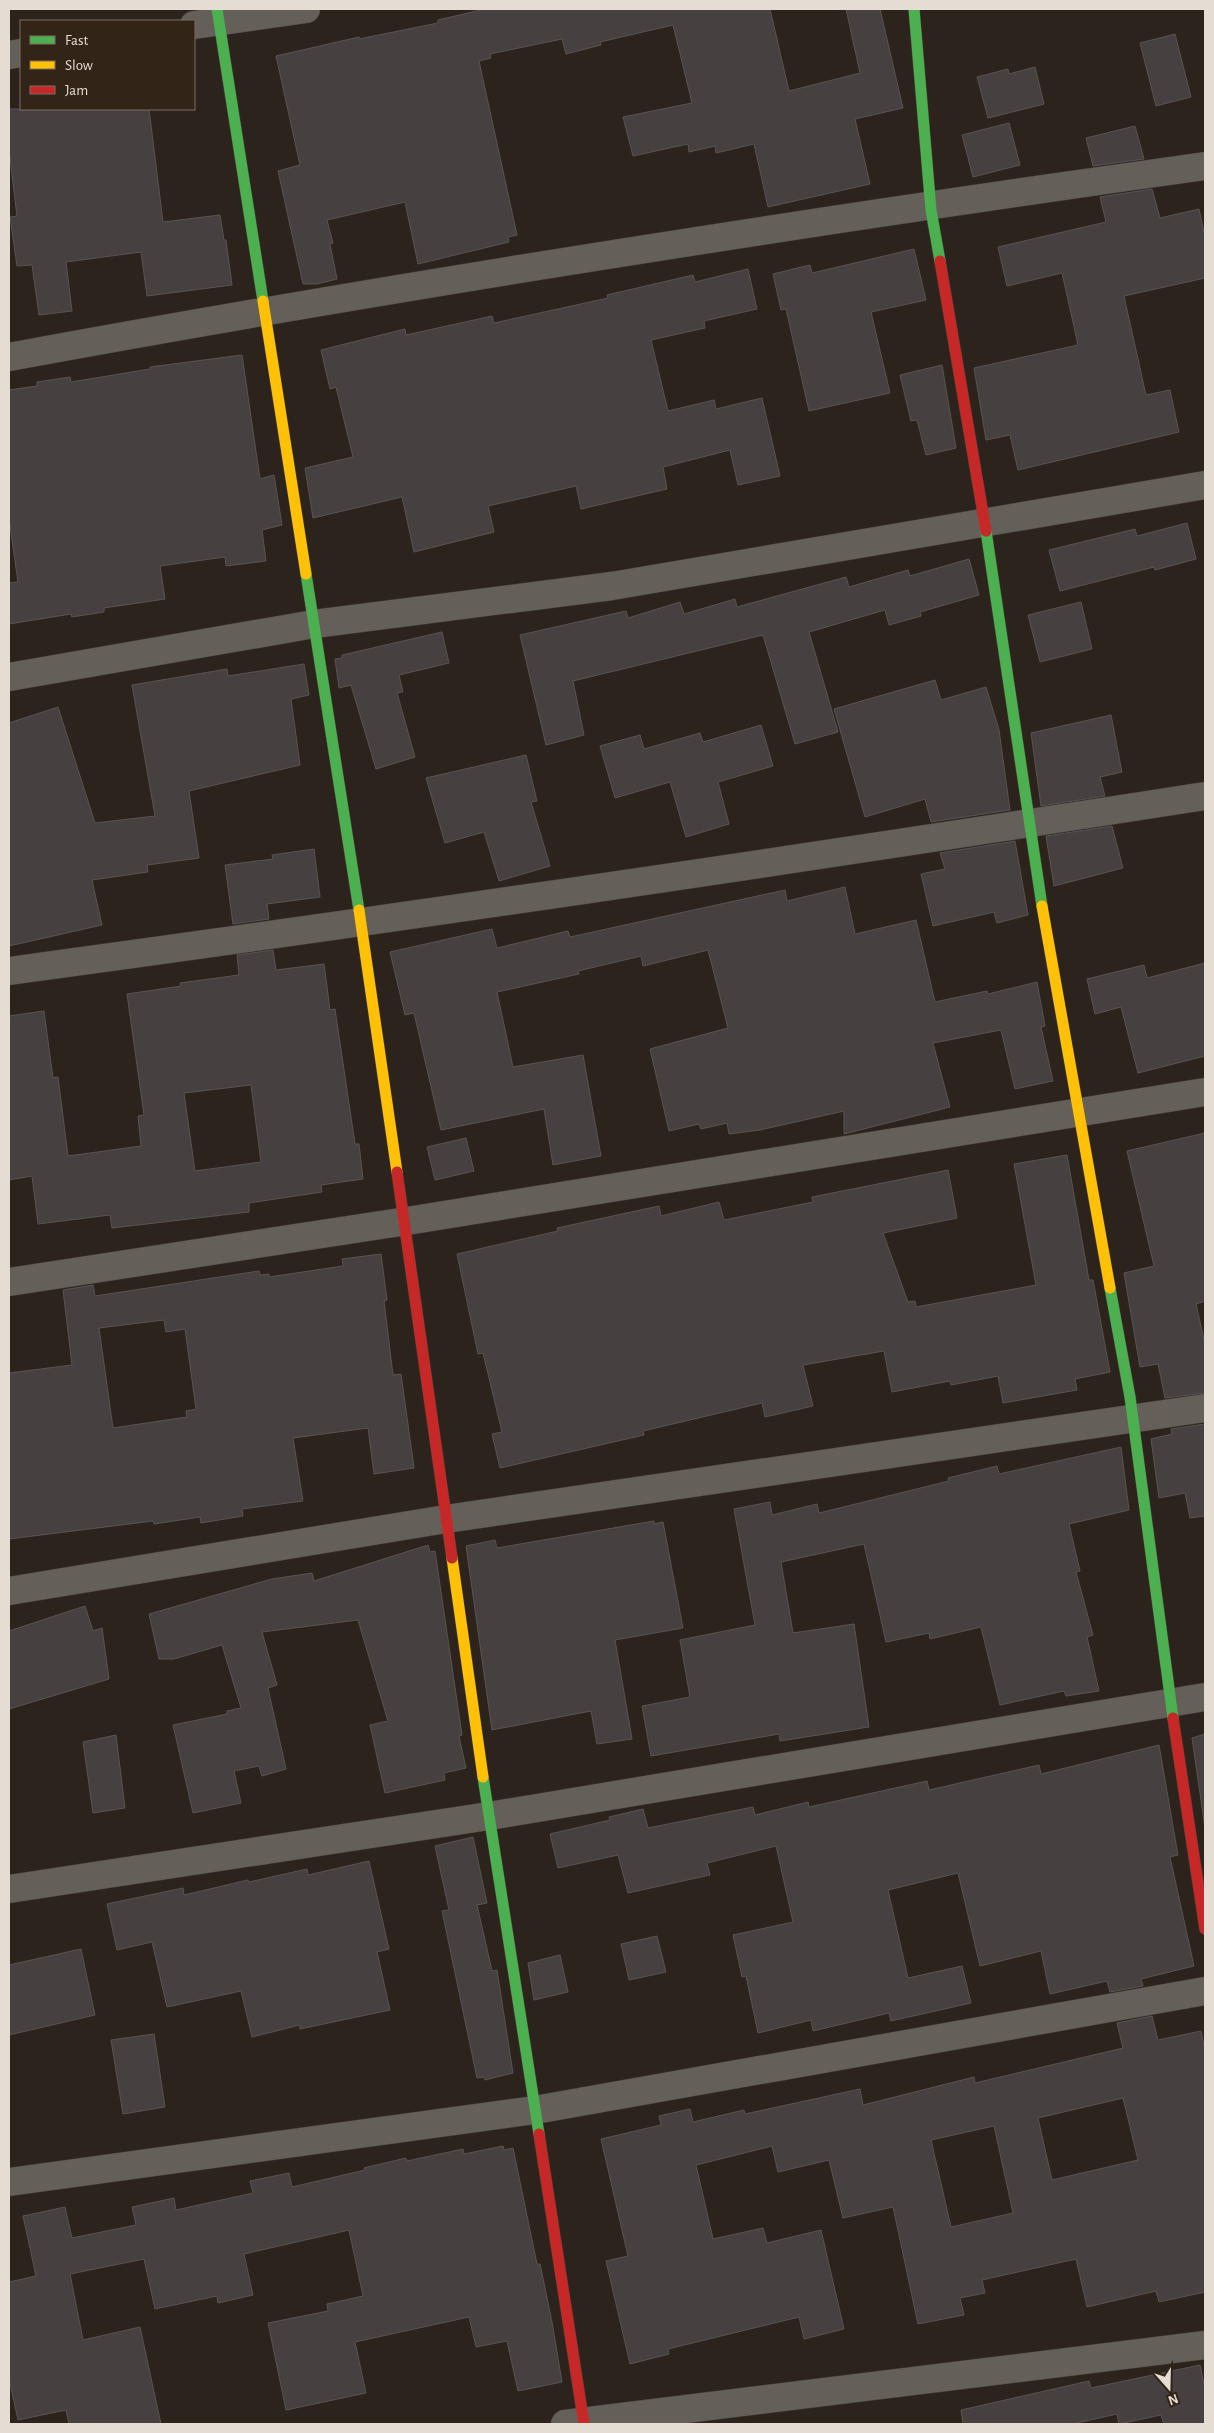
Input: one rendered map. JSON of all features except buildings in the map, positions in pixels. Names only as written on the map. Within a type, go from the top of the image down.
[{"type":"street","points":[[306,9],[210,19],[265,310],[361,924],[489,1816],[535,2110],[577,2423],[1205,2345]]},
{"type":"street","points":[[914,9],[930,205],[984,523],[1028,824],[1133,1420],[1170,1701],[1205,1929]]},
{"type":"street","points":[[9,357],[265,310],[930,205],[1205,166]]},
{"type":"street","points":[[9,677],[314,624],[612,586],[1205,485]]},
{"type":"street","points":[[9,971],[361,924],[1205,796]]},
{"type":"street","points":[[9,1282],[1205,1092]]},
{"type":"street","points":[[9,1591],[446,1519],[1205,1408]]},
{"type":"street","points":[[9,1889],[489,1816],[1170,1701],[1205,1697]]},
{"type":"street","points":[[9,2182],[535,2110],[1205,1991]]},
{"type":"traffic: fast","points":[[217,9],[263,301]]},
{"type":"traffic: fast","points":[[914,9],[931,210],[940,261]]},
{"type":"traffic: fast","points":[[986,531],[1042,906]]},
{"type":"traffic: fast","points":[[306,574],[359,910]]},
{"type":"traffic: fast","points":[[1110,1288],[1130,1397],[1173,1718]]},
{"type":"traffic: fast","points":[[483,1777],[539,2134]]},
{"type":"traffic: slow","points":[[263,301],[306,574]]},
{"type":"traffic: slow","points":[[1042,906],[1110,1288]]},
{"type":"traffic: slow","points":[[359,910],[397,1172]]},
{"type":"traffic: slow","points":[[452,1558],[483,1777]]},
{"type":"traffic: jam","points":[[940,261],[986,531]]},
{"type":"traffic: jam","points":[[397,1172],[452,1558]]},
{"type":"traffic: jam","points":[[1173,1718],[1205,1929]]},
{"type":"traffic: jam","points":[[539,2134],[584,2424]]}]
